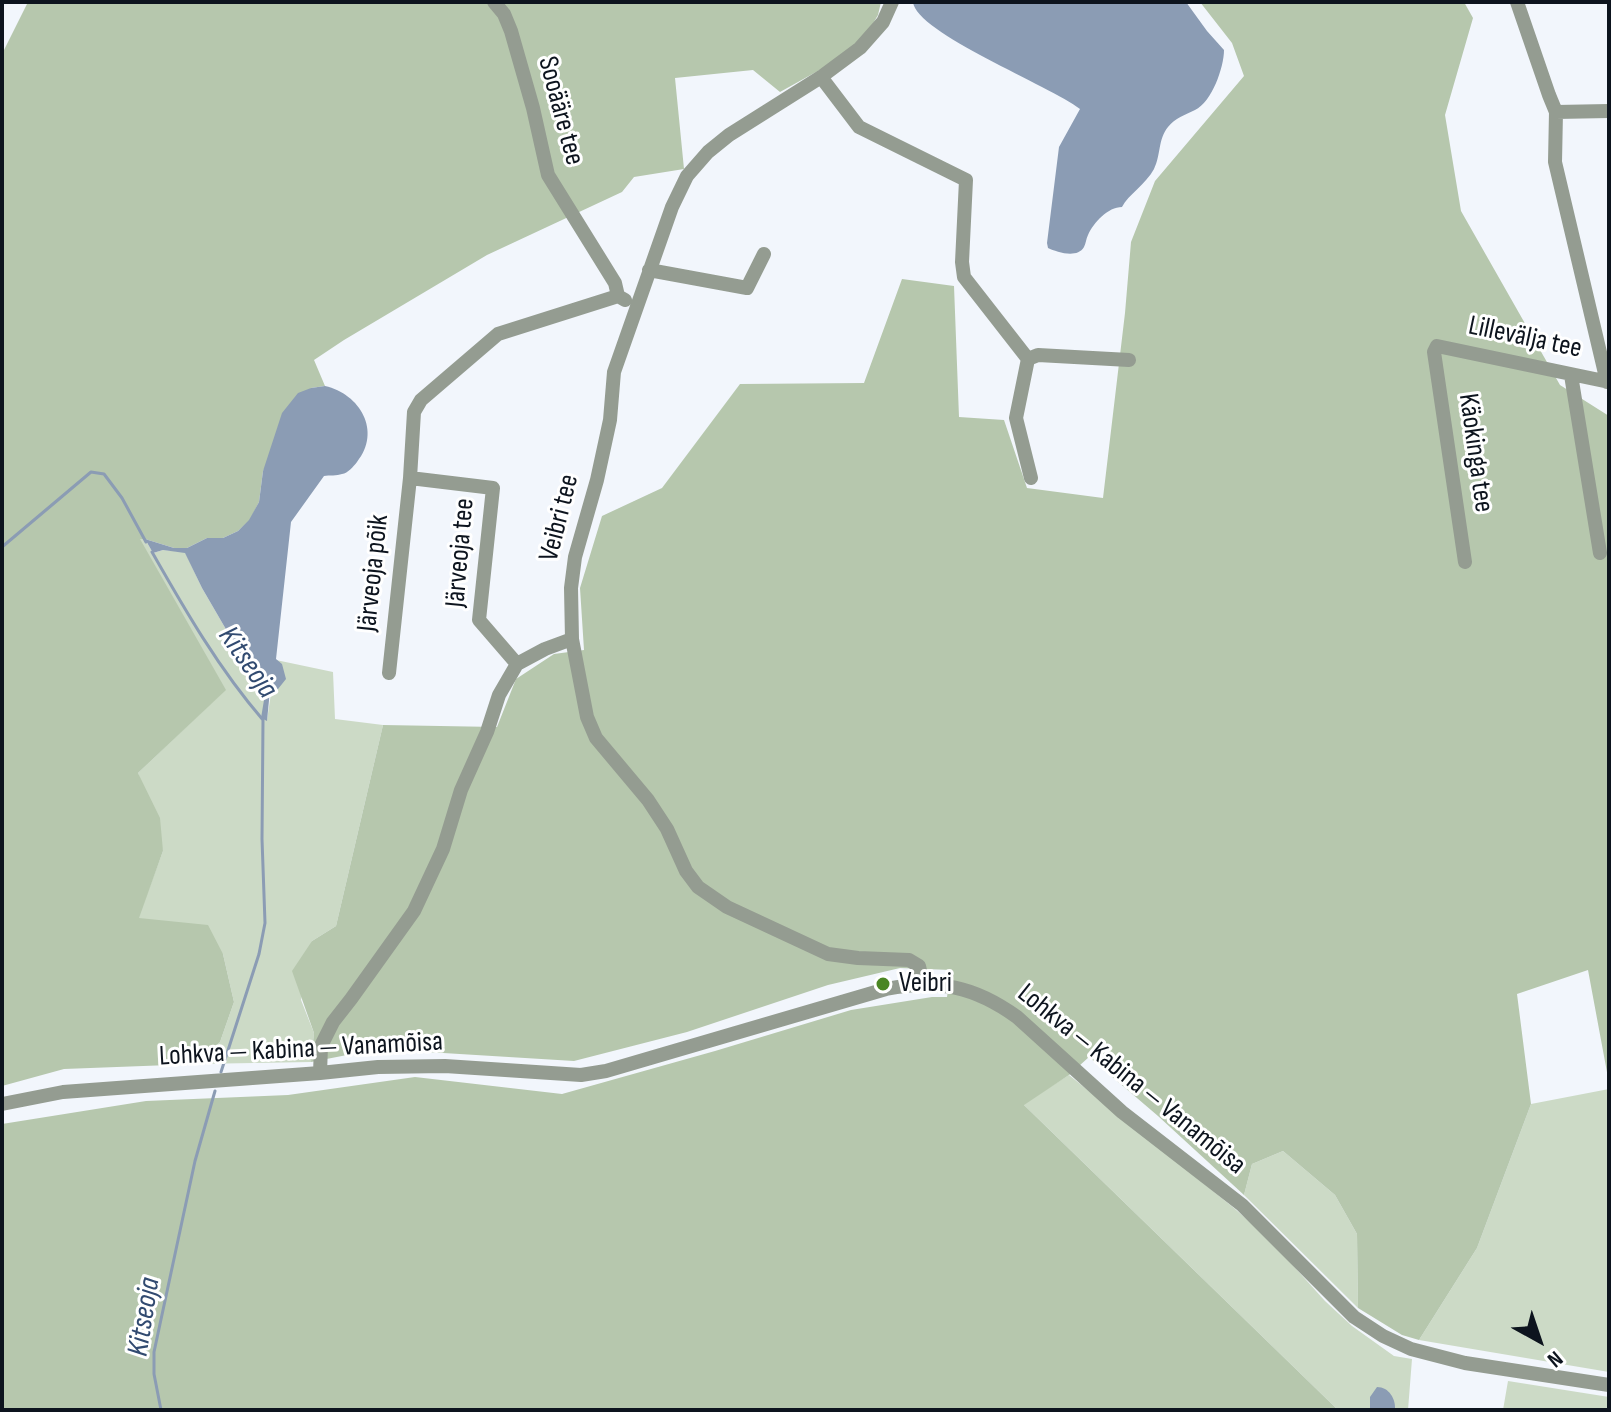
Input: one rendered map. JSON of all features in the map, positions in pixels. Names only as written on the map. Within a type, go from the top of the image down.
[{"type":"street","name":"Sooääre tee","points":[[494,2],[504,14],[511,31],[548,175],[615,283],[618,296]]},
{"type":"street","name":"Veibri tee","points":[[892,2],[883,22],[860,48],[708,152],[687,176],[672,207],[614,372],[610,420],[575,557],[571,588],[572,639],[587,717],[596,738],[648,800],[667,829],[686,871],[698,887],[727,907],[828,954],[909,960],[919,966],[923,984]]},
{"type":"street","points":[[1517,2],[1556,112],[1555,162],[1608,382]]},
{"type":"street","points":[[821,77],[859,127],[966,180],[964,277],[1028,359],[1016,418],[1031,478]]},
{"type":"street","points":[[1556,112],[1609,111]]},
{"type":"street","points":[[649,270],[747,288],[764,254]]},
{"type":"street","points":[[410,478],[414,412],[421,400],[488,341],[498,334],[618,296],[636,305]]},
{"type":"street","name":"Lillevälja tee","points":[[1434,352],[1437,346],[1608,382]]},
{"type":"street","name":"Käokinga tee","points":[[1434,352],[1465,562]]},
{"type":"street","points":[[1028,359],[1038,355],[1129,360]]},
{"type":"street","points":[[1571,375],[1600,553]]},
{"type":"street","name":"Järveoja tee","points":[[410,478],[493,488],[479,620],[517,664]]},
{"type":"street","name":"Järveoja põik","points":[[389,673],[410,478]]},
{"type":"street","points":[[320,1073],[321,1046],[333,1022],[414,911],[443,849],[461,790],[487,732],[499,695],[517,664],[572,639]]},
{"type":"street","name":"Lohkva — Kabina — Vanamõisa","points":[[2,1104],[63,1092],[378,1067],[420,1065],[581,1075],[606,1071],[901,986],[923,984],[966,989],[998,1003],[1017,1017],[1122,1112],[1242,1205],[1354,1317],[1383,1336],[1411,1349],[1465,1363],[1609,1385]]},
{"type":"green space","points":[[28,2],[881,2],[878,15],[862,42],[780,92],[753,70],[675,78],[684,169],[634,177],[622,192],[487,255],[314,360],[325,386],[311,388],[263,471],[259,502],[250,520],[238,531],[223,538],[207,538],[187,548],[174,548],[140,539],[226,690],[138,773],[160,818],[163,851],[139,918],[208,925],[223,954],[234,1002],[220,1042],[196,1064],[64,1069],[2,1086],[2,54]]},
{"type":"green space","points":[[1200,2],[1464,2],[1473,18],[1445,115],[1461,211],[1560,385],[1609,416],[1609,1083],[1588,970],[1517,994],[1531,1104],[1477,1248],[1419,1340],[1402,1335],[1358,1308],[1357,1234],[1335,1195],[1283,1151],[1252,1164],[1244,1195],[1089,1057],[1069,1075],[1024,1105],[1338,1410],[2,1410],[2,1124],[146,1101],[288,1095],[415,1077],[562,1094],[851,1010],[947,997],[951,970],[900,968],[828,985],[687,1032],[574,1061],[378,1049],[311,1062],[314,1033],[292,971],[312,941],[336,926],[383,725],[497,727],[516,679],[554,654],[584,650],[580,588],[602,516],[662,488],[740,384],[864,383],[902,279],[954,286],[959,417],[1004,420],[1027,488],[1103,498],[1131,242],[1155,181],[1244,76],[1232,43]]},
{"type":"green space","points":[[139,539],[145,539],[153,553],[163,550],[185,552],[202,588],[256,681],[266,688],[267,720],[276,660],[333,672],[335,719],[383,725],[336,926],[312,941],[301,1000],[314,1033],[311,1062],[196,1064],[220,1042],[234,1002],[223,954],[138,918],[163,851],[138,773],[225,690]]},
{"type":"green space","points":[[1069,1075],[1234,1208],[1271,1241],[1352,1326],[1394,1356],[1412,1359],[1408,1410],[1338,1410],[1023,1104]]},
{"type":"green space","points":[[1609,1089],[1609,1372],[1419,1340],[1477,1248],[1531,1104]]},
{"type":"green space","points":[[1283,1151],[1335,1195],[1357,1234],[1358,1308],[1244,1195],[1252,1164]]},
{"type":"green space","points":[[1508,1381],[1609,1397],[1609,1410],[1503,1410]]},
{"type":"water","points":[[913,2],[1186,2],[1224,50],[1223,57],[1216,83],[1207,100],[1168,127],[1154,169],[1146,180],[1122,207],[1107,212],[1098,220],[1081,251],[1062,253],[1048,248],[1047,243],[1059,147],[1080,109],[936,29],[920,15]]},
{"type":"water","points":[[325,386],[337,390],[357,405],[364,415],[367,438],[354,466],[338,475],[324,476],[291,522],[276,659],[282,664],[286,679],[278,689],[270,690],[267,721],[261,718],[266,688],[256,681],[185,553],[163,550],[153,553],[145,539],[174,548],[187,548],[207,538],[223,538],[238,531],[249,520],[259,502],[263,471],[282,413],[298,393]]},
{"type":"water","points":[[1377,1387],[1391,1394],[1395,1410],[1370,1410],[1370,1397]]},
{"type":"waterway","name":"Kitseoja","points":[[2,547],[91,472],[104,474],[122,498],[146,542]]},
{"type":"waterway","name":"Kitseoja","points":[[152,552],[217,660],[263,720],[265,923],[259,954],[221,1072]]},
{"type":"waterway","name":"Kitseoja","points":[[161,1410],[154,1374],[154,1352],[195,1161],[215,1091]]},
{"type":"place","name":"Veibri","points":[[883,984]]}]
